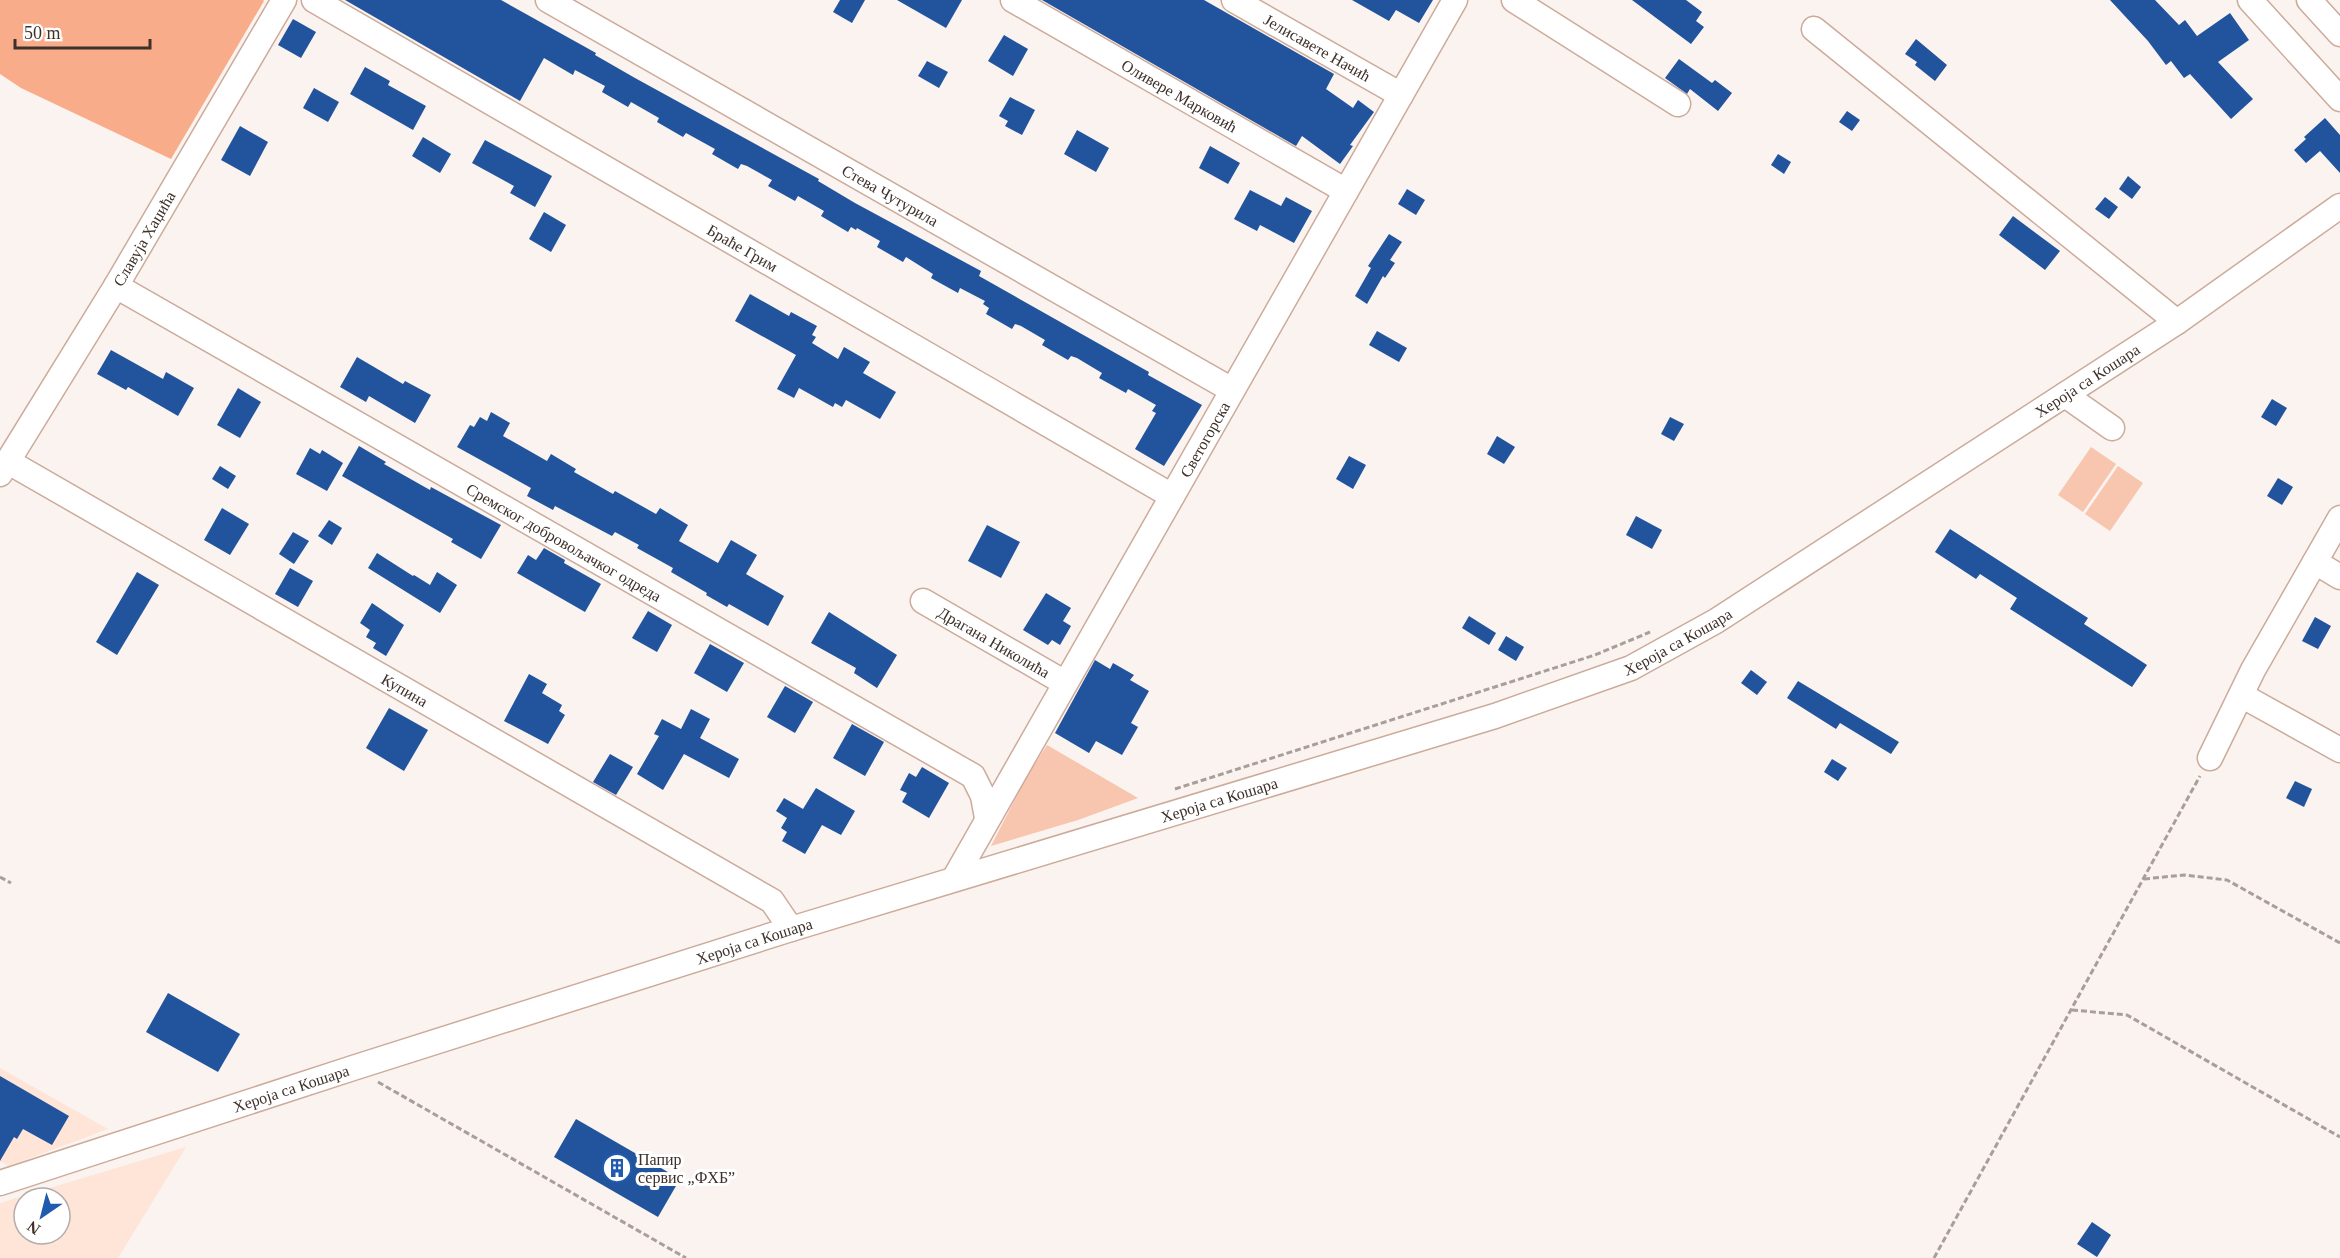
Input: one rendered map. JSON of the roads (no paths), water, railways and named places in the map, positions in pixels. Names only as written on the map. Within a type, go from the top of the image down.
[{"type":"street","name":"Славуја Хаџића","points":[[4,468],[116,286],[284,0]]},
{"type":"street","name":"Браће Грим","points":[[314,0],[1172,496]]},
{"type":"street","name":"Стева Чутурила","points":[[548,0],[1232,390]]},
{"type":"street","name":"Оливере Марковић","points":[[1013,0],[1346,191]]},
{"type":"street","name":"Јелисавете Начић","points":[[1234,0],[1401,94]]},
{"type":"street","name":"Светогорска","points":[[954,879],[1455,0]]},
{"type":"street","points":[[1514,0],[1678,104]]},
{"type":"street","points":[[2250,0],[2340,99]]},
{"type":"street","points":[[2309,0],[2340,34]]},
{"type":"street","points":[[1814,29],[2177,322]]},
{"type":"street","name":"Хероја са Кошара","points":[[6,1176],[791,929],[1495,716],[1631,668],[1716,621],[2065,395],[2177,322],[2340,206]]},
{"type":"street","name":"Сремског добровољачког одреда","points":[[116,286],[973,776],[983,796],[987,818]]},
{"type":"street","points":[[2065,395],[2112,428]]},
{"type":"street","name":"Купина","points":[[4,468],[772,901],[791,929]]},
{"type":"street","points":[[2210,758],[2241,695],[2340,518]]},
{"type":"street","points":[[2315,562],[2340,577]]},
{"type":"street","name":"Драгана Николића","points":[[923,601],[1065,683]]},
{"type":"street","points":[[2241,695],[2340,750]]},
{"type":"place","name":"Папир сервис „ФХБ”","points":[[617,1168]]}]
